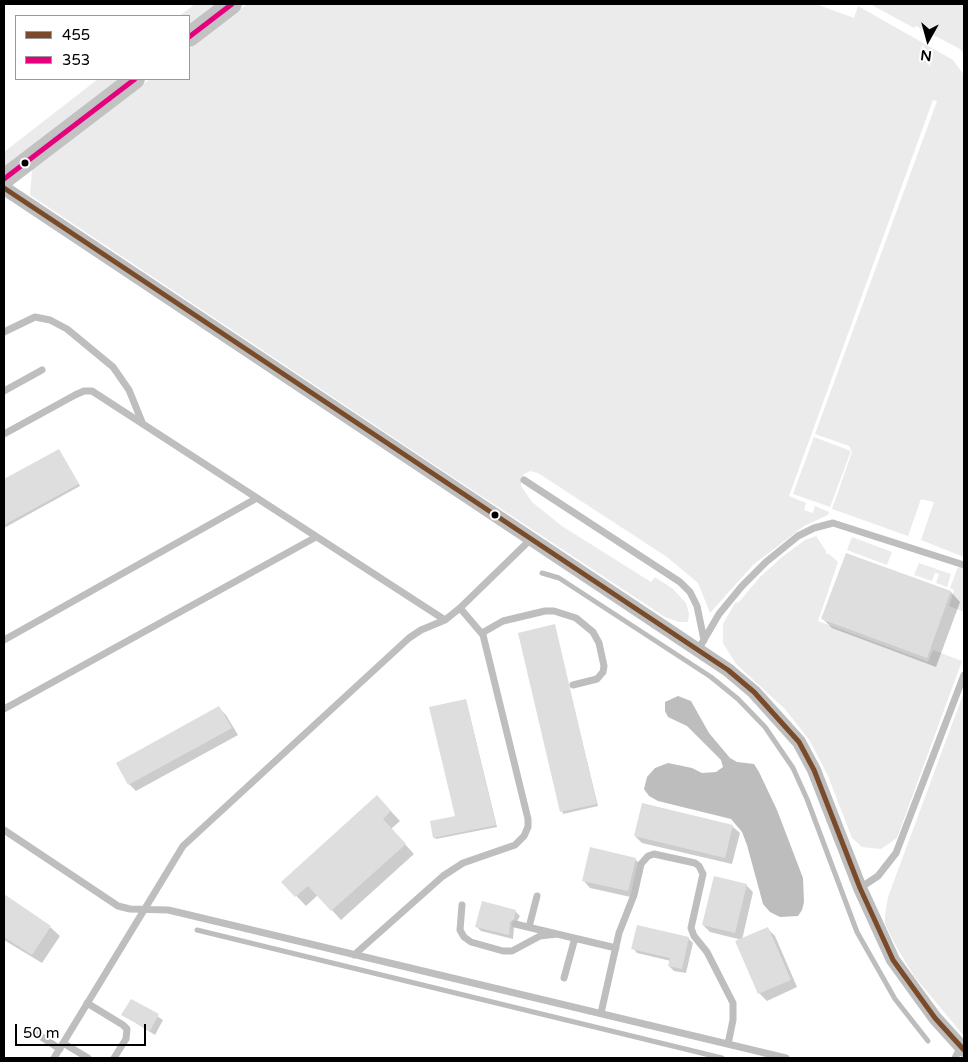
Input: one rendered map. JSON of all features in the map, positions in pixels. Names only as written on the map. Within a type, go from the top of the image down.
[{"type":"main road","points":[[190,36],[232,4]]},
{"type":"main road","points":[[4,179],[134,80]]},
{"type":"street","points":[[4,188],[530,540],[701,645],[754,692],[799,742],[814,770],[860,888],[893,960],[910,986],[960,1052]]},
{"type":"lane","points":[[4,332],[35,317],[50,320],[67,329],[86,342],[113,368],[129,390],[142,423]]},
{"type":"lane","points":[[4,391],[42,370]]},
{"type":"lane","points":[[4,434],[84,391],[99,394],[445,620]]},
{"type":"lane","points":[[524,480],[680,582],[690,592],[697,606],[701,645]]},
{"type":"lane","points":[[4,640],[257,498]]},
{"type":"lane","points":[[701,645],[719,614],[742,586],[772,557],[798,536],[814,528],[833,523],[964,565]]},
{"type":"lane","points":[[4,709],[316,536]]},
{"type":"lane","points":[[54,1058],[174,860],[196,833],[409,638],[421,630],[445,620],[460,608],[530,540]]},
{"type":"lane","points":[[354,955],[444,876],[463,863],[515,845],[524,836],[528,827],[526,810],[482,633],[460,608]]},
{"type":"lane","points":[[482,633],[503,621],[545,611],[554,610],[576,618],[593,632],[599,643],[604,666],[603,672],[597,679],[572,685]]},
{"type":"lane","points":[[860,888],[878,876],[896,853],[964,675]]},
{"type":"lane","points":[[4,830],[118,906],[144,910],[175,911],[786,1058]]},
{"type":"lane","points":[[601,1013],[616,948],[644,860],[654,854],[700,866],[702,874],[691,928],[694,936],[707,952],[733,1003],[734,1020],[728,1044]]},
{"type":"lane","points":[[529,927],[537,896]]},
{"type":"lane","points":[[462,905],[460,930],[464,937],[471,942],[503,951],[512,951],[540,936],[557,934]]},
{"type":"lane","points":[[515,924],[616,948]]},
{"type":"lane","points":[[564,978],[575,938]]},
{"type":"lane","points":[[87,1003],[127,1029],[126,1039],[114,1058]]},
{"type":"lane","points":[[31,1030],[88,1058]]},
{"type":"shaded area","points":[[195,4],[216,4],[190,24],[190,15],[180,15]]},
{"type":"shaded area","points":[[247,4],[816,4],[854,18],[858,6],[953,60],[964,75],[964,557],[921,540],[934,502],[921,499],[908,536],[832,509],[852,452],[849,446],[815,434],[937,101],[933,100],[789,496],[806,503],[804,510],[813,513],[815,506],[829,512],[828,515],[804,526],[753,565],[710,613],[698,583],[667,557],[538,473],[530,471],[524,474],[521,479],[521,486],[532,502],[562,526],[651,582],[655,577],[673,589],[686,603],[689,614],[688,622],[679,622],[665,617],[30,195],[32,170],[149,80],[190,80],[190,48]]},
{"type":"shaded area","points":[[870,4],[964,4],[964,54],[960,49],[916,26],[914,28]]},
{"type":"shaded area","points":[[97,80],[118,80],[4,167],[4,152]]},
{"type":"shaded area","points":[[814,437],[851,451],[830,507],[793,494]]},
{"type":"shaded area","points":[[816,536],[826,551],[826,555],[828,553],[838,562],[818,621],[928,662],[933,650],[962,661],[897,838],[881,849],[862,847],[852,838],[828,776],[810,741],[785,709],[736,664],[723,643],[723,624],[735,603],[739,602],[760,577],[782,557],[805,540]]},
{"type":"shaded area","points":[[852,537],[892,552],[887,565],[847,550]]},
{"type":"shaded area","points":[[919,563],[951,574],[947,587],[936,583],[939,574],[935,573],[932,581],[914,575]]},
{"type":"shaded area","points":[[958,567],[964,569],[964,612],[949,606],[954,590],[950,588]]},
{"type":"shaded area","points":[[964,692],[964,1036],[914,976],[885,924],[885,915],[888,897]]},
{"type":"shaded area","points":[[678,696],[691,701],[709,733],[730,758],[737,762],[754,764],[759,772],[777,810],[803,878],[804,902],[798,916],[780,917],[770,912],[763,904],[747,845],[742,832],[731,819],[658,801],[649,796],[644,789],[647,777],[655,768],[668,763],[692,768],[702,773],[716,772],[723,767],[721,760],[687,726],[668,717],[665,711],[665,702]]},
{"type":"building","points":[[59,449],[79,484],[4,525],[4,479]]},
{"type":"building","points":[[846,553],[951,591],[927,658],[821,619]]},
{"type":"building","points":[[555,624],[597,804],[560,812],[518,633]]},
{"type":"building","points":[[466,699],[496,825],[433,838],[430,821],[455,816],[429,707]]},
{"type":"building","points":[[219,706],[232,728],[128,785],[116,763]]},
{"type":"building","points":[[377,795],[391,811],[383,819],[406,844],[331,911],[308,886],[295,897],[281,882]]},
{"type":"building","points":[[642,803],[733,825],[725,858],[634,836]]},
{"type":"building","points":[[590,847],[636,858],[628,891],[582,881]]},
{"type":"building","points":[[714,876],[747,884],[735,933],[702,925]]},
{"type":"building","points":[[4,894],[51,926],[32,955],[4,937]]},
{"type":"building","points":[[482,901],[516,910],[514,919],[510,922],[509,935],[475,927]]},
{"type":"building","points":[[637,925],[689,937],[682,969],[668,966],[670,958],[631,949]]},
{"type":"building","points":[[768,927],[791,980],[758,994],[735,941]]},
{"type":"building","points":[[131,999],[159,1014],[150,1031],[121,1015]]},
{"type":"waterway","points":[[542,573],[559,578],[711,677],[738,699],[765,727],[793,768],[807,799],[857,932],[895,999],[928,1041]]},
{"type":"waterway","points":[[197,930],[722,1058]]},
{"type":"transit line","name":"353","points":[[190,36],[232,4]]},
{"type":"transit line","name":"353","points":[[4,179],[134,80]]},
{"type":"transit line","name":"455","points":[[4,188],[728,670],[754,692],[799,742],[814,770],[860,888],[893,960],[935,1018],[964,1050]]}]
